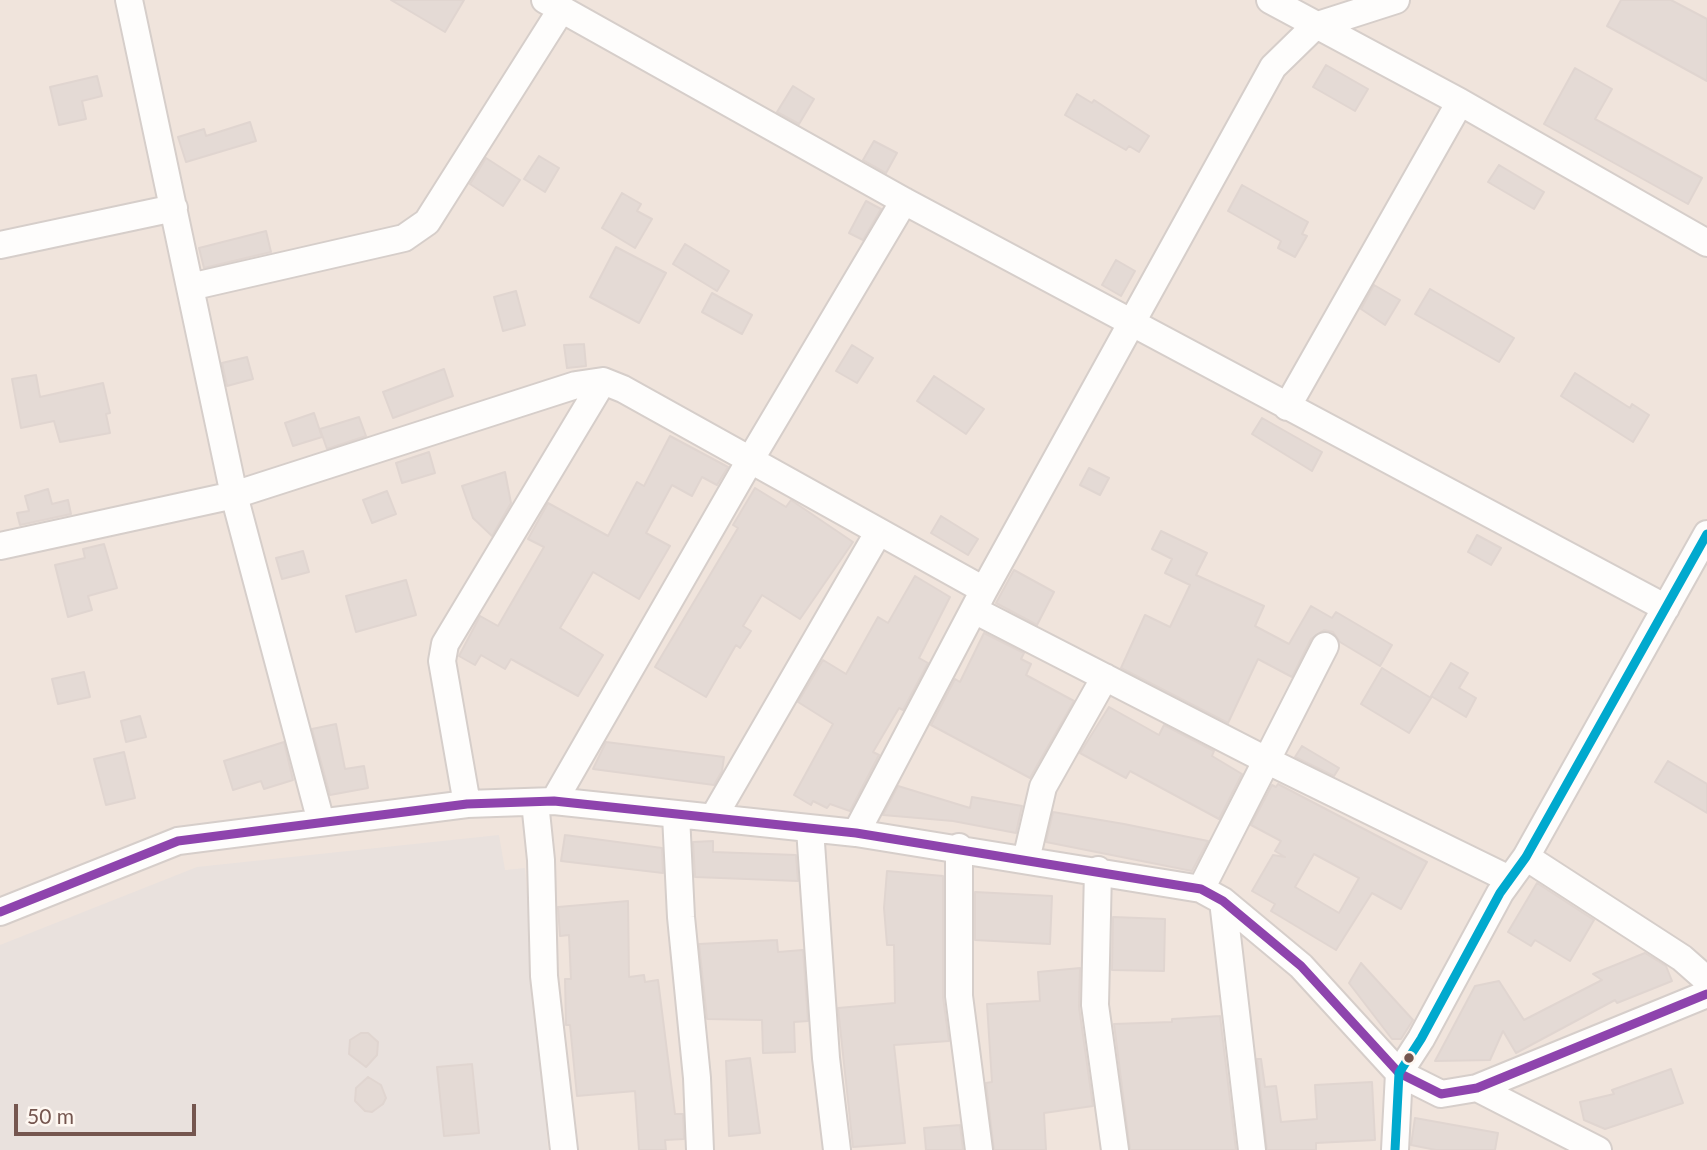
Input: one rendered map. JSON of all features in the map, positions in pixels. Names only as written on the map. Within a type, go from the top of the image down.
[{"type":"street","points":[[130,0],[234,495],[321,822]]},
{"type":"street","points":[[1270,0],[1460,102],[1707,243]]},
{"type":"street","points":[[856,833],[1130,324],[1273,67],[1315,26],[1396,0]]},
{"type":"street","points":[[190,288],[404,237],[427,222],[553,5],[1130,324],[1666,608]]},
{"type":"street","points":[[1287,407],[1460,102]]},
{"type":"street","points":[[564,1150],[544,976],[541,860],[545,802],[904,201]]},
{"type":"street","points":[[0,245],[174,208]]},
{"type":"street","points":[[467,804],[442,661],[445,644],[603,381]]},
{"type":"street","points":[[0,546],[234,495],[576,384],[603,381],[623,389],[878,533],[1105,677],[1266,760],[1509,879]]},
{"type":"street","points":[[713,818],[878,533]]},
{"type":"street","points":[[1395,1150],[1399,1073],[1421,1039],[1509,879],[1526,857],[1707,534]]},
{"type":"street","points":[[1252,1150],[1212,895],[1266,760],[1325,646]]},
{"type":"street","points":[[1026,860],[1043,787],[1105,677]]},
{"type":"street","points":[[0,912],[178,841],[467,804],[545,802],[856,833],[1098,870],[1212,895],[1301,966],[1399,1073],[1441,1094],[1477,1088],[1707,994]]},
{"type":"street","points":[[676,814],[681,917],[697,1078],[700,1150]]},
{"type":"street","points":[[810,829],[826,1058],[837,1150]]},
{"type":"street","points":[[959,848],[959,996],[979,1150]]},
{"type":"street","points":[[1526,857],[1682,958],[1707,980]]},
{"type":"street","points":[[1098,870],[1094,1004],[1115,1150]]},
{"type":"street","points":[[1477,1088],[1598,1150]]},
{"type":"shaded area","points":[[0,0],[1707,0],[1707,1150],[0,1150]]},
{"type":"shaded area","points":[[499,835],[505,870],[525,868],[548,1150],[0,1150],[0,945],[197,867]]},
{"type":"building","points":[[391,0],[464,0],[445,32]]},
{"type":"building","points":[[1621,0],[1671,0],[1707,19],[1707,81],[1607,26]]},
{"type":"building","points":[[1326,65],[1368,89],[1355,111],[1313,87]]},
{"type":"building","points":[[1575,68],[1612,89],[1595,119],[1702,178],[1688,204],[1544,124]]},
{"type":"building","points":[[97,76],[102,96],[82,101],[86,119],[59,125],[50,87]]},
{"type":"building","points":[[793,86],[814,99],[799,124],[777,112]]},
{"type":"building","points":[[1077,94],[1092,103],[1094,100],[1149,136],[1139,152],[1129,146],[1126,150],[1065,115]]},
{"type":"building","points":[[250,122],[256,141],[186,162],[178,137],[204,129],[206,136]]},
{"type":"building","points":[[874,141],[897,153],[886,173],[863,160]]},
{"type":"building","points":[[539,156],[559,168],[545,192],[524,179]]},
{"type":"building","points":[[486,158],[520,180],[503,206],[470,184]]},
{"type":"building","points":[[1499,165],[1544,192],[1534,209],[1488,182]]},
{"type":"building","points":[[1242,185],[1308,222],[1302,234],[1307,236],[1295,257],[1278,248],[1281,241],[1228,211]]},
{"type":"building","points":[[622,193],[641,204],[637,211],[652,219],[635,248],[602,228]]},
{"type":"building","points":[[866,201],[881,209],[863,240],[849,233]]},
{"type":"building","points":[[266,231],[271,252],[204,268],[199,248]]},
{"type":"building","points":[[685,244],[729,271],[717,291],[673,264]]},
{"type":"building","points":[[616,247],[666,273],[639,323],[590,297]]},
{"type":"building","points":[[1116,260],[1135,271],[1121,296],[1102,285]]},
{"type":"building","points":[[1374,285],[1400,300],[1385,325],[1361,309]]},
{"type":"building","points":[[1430,289],[1514,338],[1499,362],[1415,314]]},
{"type":"building","points":[[516,291],[525,325],[503,331],[494,297]]},
{"type":"building","points":[[712,293],[752,315],[742,334],[702,312]]},
{"type":"building","points":[[584,344],[586,366],[567,368],[564,345]]},
{"type":"building","points":[[852,345],[873,358],[857,383],[836,371]]},
{"type":"building","points":[[247,357],[253,379],[227,386],[222,363]]},
{"type":"building","points":[[444,369],[453,396],[393,418],[383,392]]},
{"type":"building","points":[[1575,373],[1630,408],[1632,404],[1649,415],[1633,442],[1561,396]]},
{"type":"building","points":[[36,375],[40,397],[103,383],[110,413],[106,414],[110,433],[60,442],[54,421],[21,428],[12,379]]},
{"type":"building","points":[[934,376],[984,409],[966,434],[917,401]]},
{"type":"building","points":[[314,413],[322,437],[293,446],[285,423]]},
{"type":"building","points":[[359,417],[366,436],[327,449],[320,429]]},
{"type":"building","points":[[1262,418],[1322,452],[1312,471],[1252,434]]},
{"type":"building","points":[[670,436],[728,467],[717,485],[702,477],[692,496],[672,485],[646,533],[670,546],[639,599],[593,572],[560,628],[603,655],[578,696],[511,659],[505,669],[481,655],[475,665],[459,656],[480,616],[498,626],[544,547],[528,539],[548,503],[608,536],[637,482],[644,486]]},
{"type":"building","points":[[429,452],[435,473],[402,483],[396,463]]},
{"type":"building","points":[[1089,468],[1109,478],[1100,495],[1080,485]]},
{"type":"building","points":[[505,472],[511,503],[492,536],[473,518],[462,486]]},
{"type":"building","points":[[755,488],[786,507],[791,500],[853,542],[800,619],[762,595],[743,626],[751,631],[740,648],[736,645],[706,697],[655,667],[738,528],[733,525]]},
{"type":"building","points":[[48,489],[52,504],[68,500],[71,514],[20,525],[17,513],[29,511],[25,496]]},
{"type":"building","points":[[387,491],[396,514],[372,523],[363,500]]},
{"type":"building","points":[[941,516],[978,539],[968,555],[931,533]]},
{"type":"building","points":[[1161,531],[1207,553],[1196,575],[1264,606],[1255,626],[1289,644],[1311,606],[1332,618],[1336,612],[1392,645],[1380,666],[1340,642],[1333,632],[1324,630],[1311,639],[1292,677],[1258,659],[1228,723],[1121,668],[1145,615],[1170,627],[1190,585],[1165,573],[1172,559],[1152,549]]},
{"type":"building","points":[[1477,535],[1501,548],[1491,565],[1468,552]]},
{"type":"building","points":[[104,544],[117,588],[88,596],[92,610],[68,617],[55,565],[85,558],[83,549]]},
{"type":"building","points":[[303,551],[309,572],[282,579],[276,558]]},
{"type":"building","points":[[1014,570],[1054,592],[1037,625],[996,603]]},
{"type":"building","points":[[915,576],[950,597],[919,658],[928,663],[903,710],[899,708],[873,752],[879,755],[850,811],[830,804],[827,808],[813,801],[811,805],[794,795],[833,724],[798,702],[823,660],[846,674],[878,617],[888,623]]},
{"type":"building","points":[[406,580],[416,615],[356,632],[346,596]]},
{"type":"building","points":[[984,633],[1024,653],[1021,659],[1031,664],[1026,675],[1074,701],[1030,778],[931,725],[955,679],[960,682]]},
{"type":"building","points":[[1451,663],[1468,673],[1459,688],[1476,698],[1466,717],[1431,696]]},
{"type":"building","points":[[1382,668],[1431,698],[1409,733],[1361,704]]},
{"type":"building","points":[[84,672],[90,697],[58,704],[52,679]]},
{"type":"building","points":[[1109,707],[1159,735],[1164,725],[1214,751],[1212,756],[1242,774],[1219,819],[1130,771],[1126,778],[1080,753]]},
{"type":"building","points":[[140,716],[146,737],[126,742],[121,721]]},
{"type":"building","points":[[336,724],[345,769],[364,766],[368,788],[330,795],[312,729]]},
{"type":"building","points":[[284,742],[293,780],[264,789],[261,781],[233,790],[224,761]]},
{"type":"building","points":[[606,742],[724,757],[722,771],[714,785],[593,769]]},
{"type":"building","points":[[1302,746],[1339,768],[1334,776],[1295,757]]},
{"type":"building","points":[[124,752],[135,798],[106,805],[94,759]]},
{"type":"building","points":[[1668,761],[1707,784],[1707,813],[1655,782]]},
{"type":"building","points":[[1278,784],[1427,862],[1401,909],[1372,893],[1336,950],[1271,911],[1275,904],[1252,891],[1273,855],[1285,857],[1275,851],[1281,841],[1251,825],[1272,785],[1276,787]],"holes":[[[1314,854],[1359,878],[1339,913],[1295,887]]]},
{"type":"building","points":[[898,786],[970,808],[972,797],[1022,806],[1016,833],[953,821],[883,815]]},
{"type":"building","points":[[1053,812],[1208,841],[1192,871],[1046,842]]},
{"type":"building","points":[[565,835],[662,848],[663,873],[561,861]]},
{"type":"building","points":[[713,841],[713,852],[796,855],[798,881],[695,877],[693,842]]},
{"type":"building","points":[[887,871],[943,876],[943,997],[949,1041],[894,1045],[905,1143],[853,1147],[838,1008],[895,1003],[894,945],[887,945],[884,908]]},
{"type":"building","points":[[1537,883],[1594,920],[1570,961],[1535,940],[1531,946],[1508,932]]},
{"type":"building","points":[[975,892],[1052,896],[1050,944],[975,940]]},
{"type":"building","points":[[628,901],[629,977],[644,975],[645,982],[658,980],[675,1114],[683,1114],[684,1139],[665,1140],[666,1150],[639,1150],[635,1091],[577,1096],[570,1025],[566,1025],[565,979],[571,979],[569,935],[560,936],[558,907]]},
{"type":"building","points":[[1113,917],[1165,919],[1164,971],[1112,970]]},
{"type":"building","points":[[777,940],[778,952],[803,950],[808,1021],[794,1022],[795,1052],[763,1053],[762,1020],[707,1019],[699,944]]},
{"type":"building","points":[[1645,953],[1666,966],[1672,981],[1617,1003],[1615,1000],[1516,1053],[1503,1031],[1490,1060],[1435,1061],[1475,986],[1499,981],[1524,1020],[1602,980],[1593,974]]},
{"type":"building","points":[[1361,963],[1413,1020],[1401,1039],[1392,1039],[1349,983]]},
{"type":"building","points":[[1080,968],[1079,1007],[1093,1106],[1044,1113],[1046,1150],[994,1150],[986,1083],[992,1082],[987,1004],[1040,1001],[1038,972]]},
{"type":"building","points":[[1220,1016],[1236,1150],[1130,1150],[1114,1024],[1172,1022],[1172,1019]]},
{"type":"building","points":[[361,1033],[368,1033],[378,1042],[377,1055],[366,1067],[349,1054],[350,1040]]},
{"type":"building","points":[[750,1058],[760,1133],[729,1136],[726,1061]]},
{"type":"building","points":[[1257,1059],[1261,1059],[1265,1087],[1276,1086],[1281,1122],[1317,1119],[1315,1085],[1372,1082],[1375,1140],[1316,1143],[1316,1150],[1267,1150]]},
{"type":"building","points":[[472,1064],[479,1133],[444,1136],[437,1067]]},
{"type":"building","points":[[1671,1069],[1683,1103],[1605,1129],[1584,1120],[1580,1102],[1614,1094],[1612,1090]]},
{"type":"building","points":[[368,1077],[381,1085],[386,1098],[383,1104],[372,1112],[365,1111],[355,1101],[356,1088]]},
{"type":"building","points":[[1415,1118],[1498,1133],[1495,1150],[1436,1150],[1411,1145]]},
{"type":"building","points":[[960,1125],[963,1150],[926,1150],[924,1128]]},
{"type":"transit line","points":[[1395,1150],[1399,1073],[1421,1039],[1500,893],[1526,857],[1707,534]]},
{"type":"transit line","points":[[0,912],[178,841],[467,804],[554,801],[856,833],[1201,889],[1223,901],[1301,966],[1399,1073],[1441,1094],[1477,1088],[1707,994]]}]
